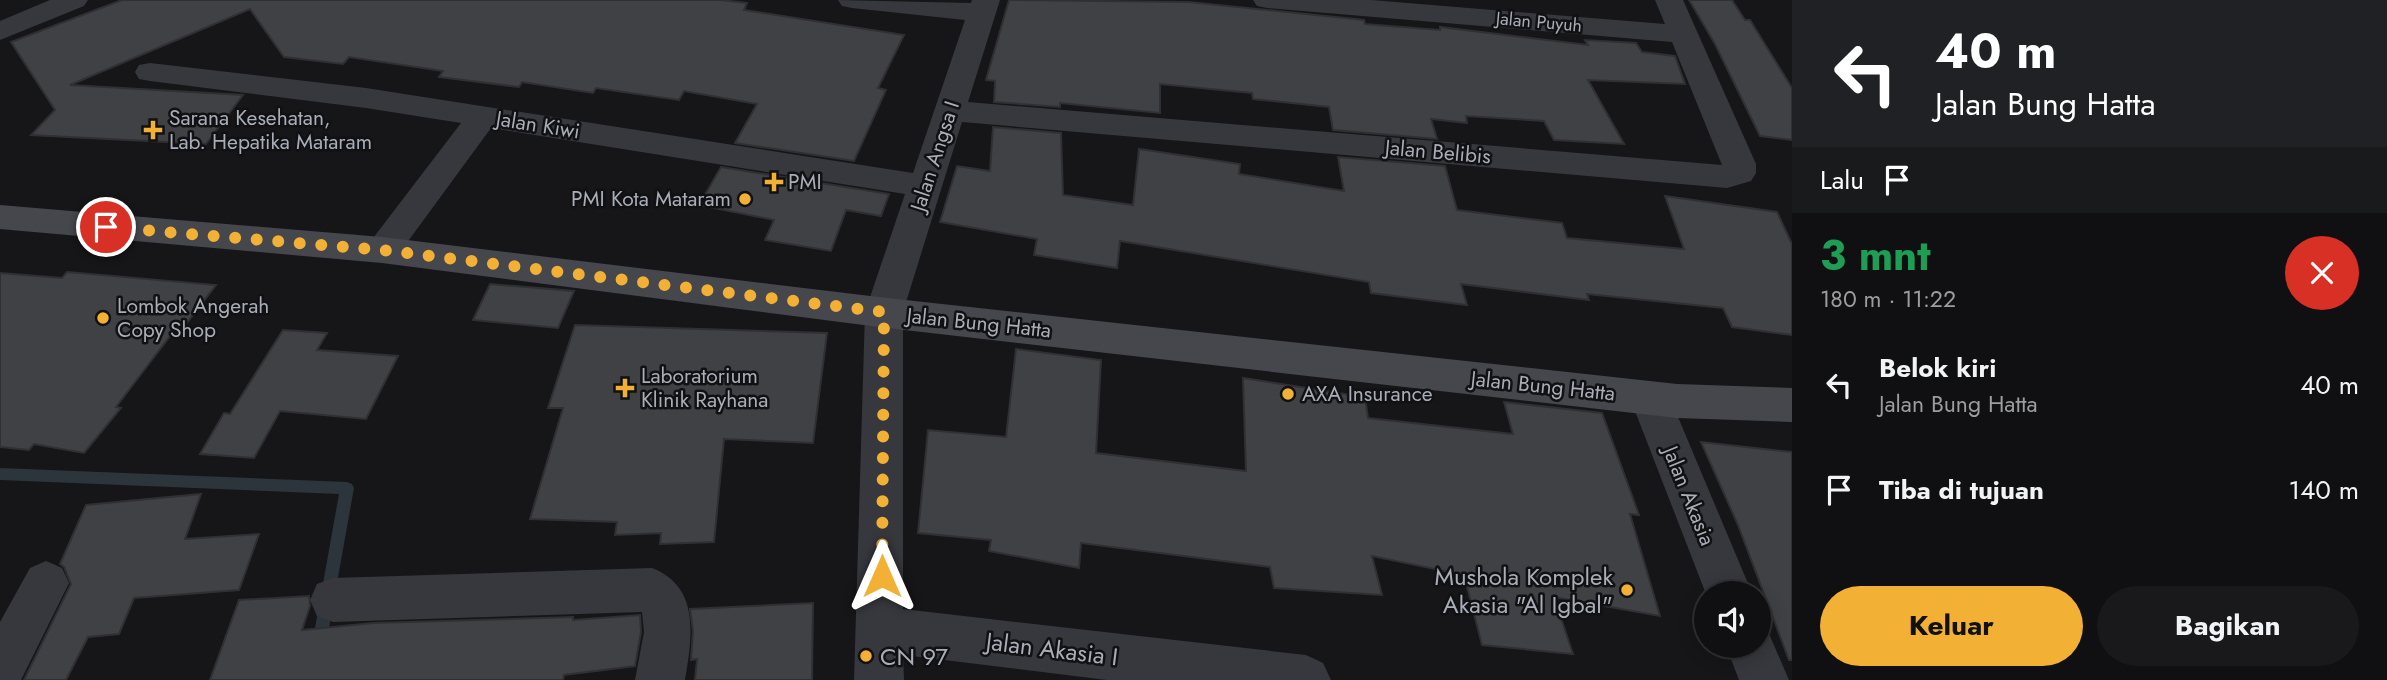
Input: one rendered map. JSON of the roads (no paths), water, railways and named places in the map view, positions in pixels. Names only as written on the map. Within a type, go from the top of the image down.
[{"type":"main road","name":"Jalan Bung Hatta","points":[[0,217],[382,250],[884,312],[1650,398],[1792,405]]},
{"type":"street","points":[[0,31],[74,0]]},
{"type":"street","points":[[852,0],[936,10],[984,6]]},
{"type":"street","name":"Jalan Puyuh","points":[[1267,0],[1342,3],[1686,33]]},
{"type":"street","name":"Jalan Belibis","points":[[951,111],[1727,177],[1739,173],[1739,164],[1686,33],[1669,0]]},
{"type":"street","name":"Jalan Angsa I","points":[[879,680],[884,312],[984,6]]},
{"type":"street","name":"Jalan Kiwi","points":[[150,72],[366,97],[925,187]]},
{"type":"street","points":[[382,250],[482,116]]},
{"type":"street","name":"Jalan Akasia","points":[[1650,398],[1724,581]]},
{"type":"street","points":[[0,670],[46,583]]},
{"type":"street","points":[[333,600],[652,590],[663,599],[666,612],[667,638],[660,680]]},
{"type":"street","name":"Jalan Akasia I","points":[[881,629],[1306,680]]},
{"type":"street","points":[[1755,658],[1764,680]]},
{"type":"waterway","points":[[0,474],[347,488],[320,645]]},
{"type":"place","name":"Sarana Kesehatan, Lab. Hepatika Mataram","points":[[153,130]]},
{"type":"place","name":"PMI","points":[[774,182]]},
{"type":"place","name":"PMI Kota Mataram","points":[[745,199]]},
{"type":"place","name":"Lombok Angerah Copy Shop","points":[[103,318]]},
{"type":"place","name":"Laboratorium Klinik Rayhana","points":[[625,388]]},
{"type":"place","name":"AXA Insurance","points":[[1288,394]]},
{"type":"place","name":"Mushola Komplek Akasia \"Al Igbal\"","points":[[1627,590]]},
{"type":"place","name":"CN 97","points":[[866,656]]}]
